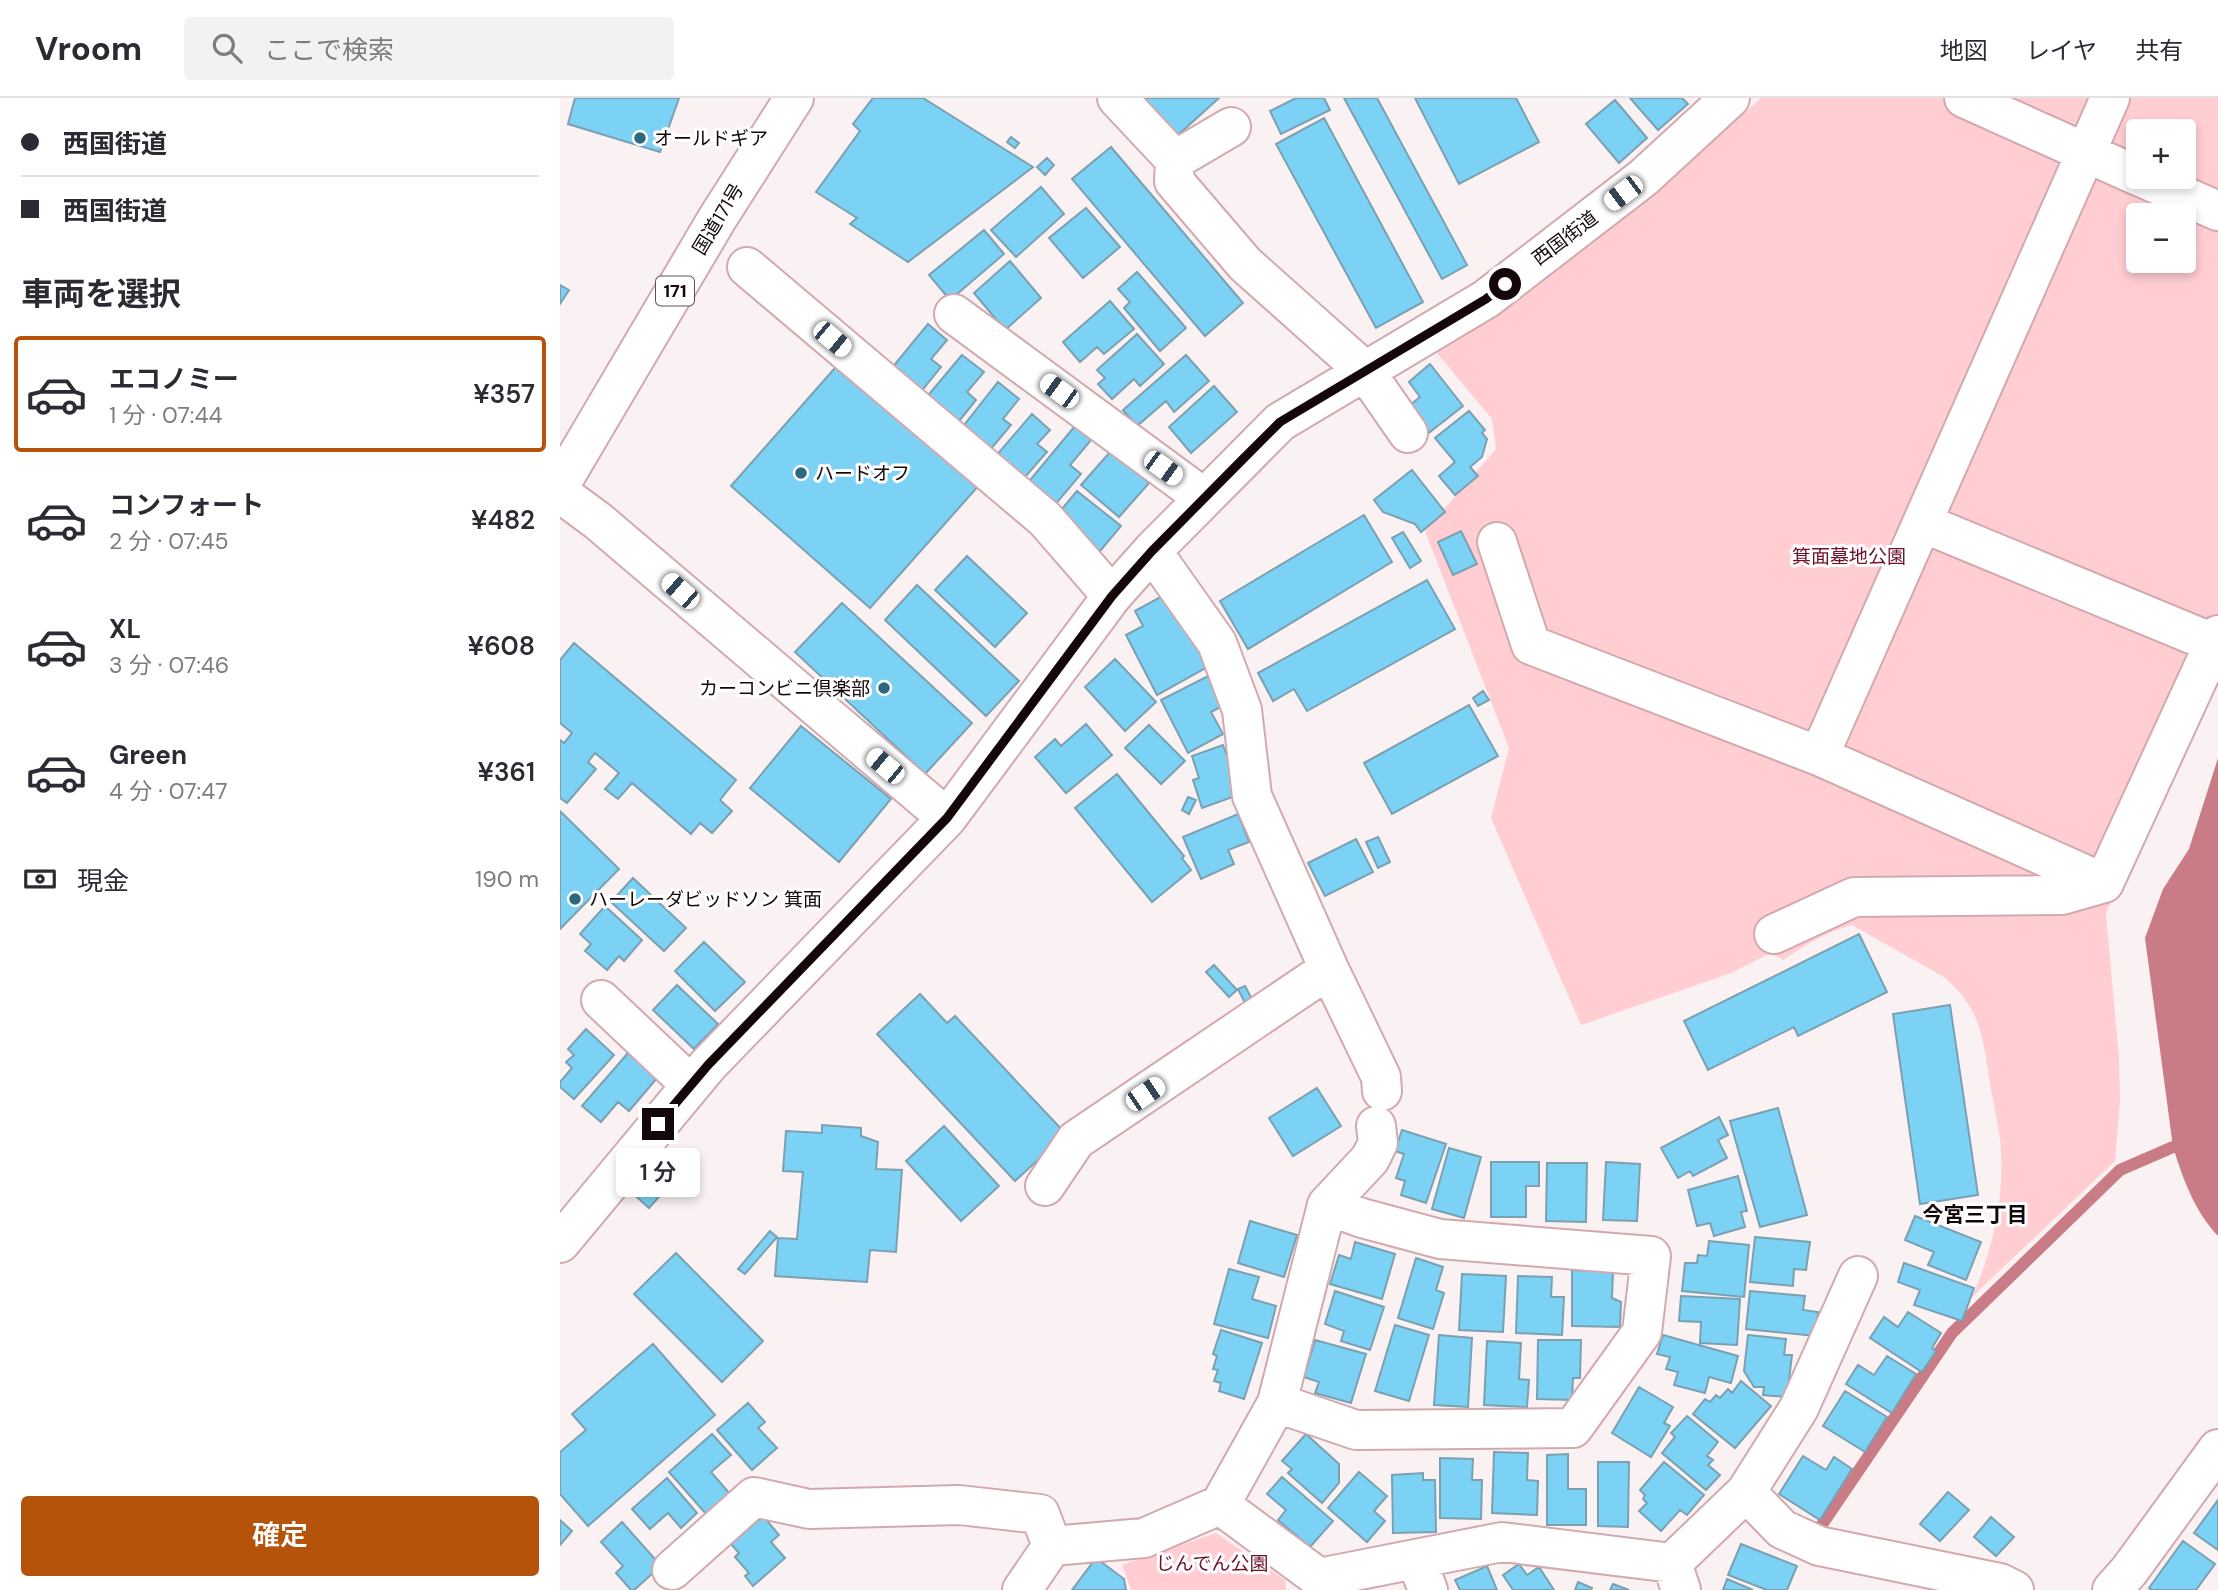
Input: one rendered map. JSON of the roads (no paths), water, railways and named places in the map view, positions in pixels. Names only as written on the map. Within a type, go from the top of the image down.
[{"type":"main road","name":"国道171号","points":[[560,485],[718,219],[794,98]]},
{"type":"main road","points":[[1117,98],[1175,160],[1174,181],[1245,264],[1365,371],[1408,433]]},
{"type":"main road","name":"西国街道","points":[[560,1243],[691,1084],[947,818],[1112,596],[1152,551],[1280,422],[1486,299],[1643,178],[1730,98]]},
{"type":"main road","points":[[1964,98],[2126,170]]},
{"type":"main road","points":[[1819,756],[2110,98]]},
{"type":"main road","points":[[1175,160],[1231,127]]},
{"type":"main road","points":[[2169,189],[2218,211]]},
{"type":"main road","points":[[747,267],[1045,519],[1112,596]]},
{"type":"main road","points":[[954,314],[1204,498]]},
{"type":"main road","points":[[560,493],[598,521],[947,818]]},
{"type":"main road","points":[[1774,934],[1854,897],[2062,895],[2104,883],[2217,642],[1923,523]]},
{"type":"main road","points":[[1497,542],[1531,645],[1819,756],[2104,883]]},
{"type":"main road","points":[[1052,1546],[1144,1538],[1220,1505],[1277,1403],[1327,1205],[1370,1159],[1378,1143],[1381,1077],[1329,970],[1252,796],[1242,710],[1217,643],[1152,551]]},
{"type":"main road","points":[[1045,1186],[1076,1140],[1329,970]]},
{"type":"main road","points":[[601,1000],[691,1084]]},
{"type":"main road","points":[[1277,1403],[1356,1430],[1573,1428],[1642,1332],[1651,1256],[1440,1239],[1362,1218],[1327,1205]]},
{"type":"main road","points":[[1220,1505],[1323,1584],[1422,1574],[1502,1542],[1676,1576],[1746,1492],[1799,1408],[1858,1276]]},
{"type":"main road","points":[[2112,1590],[2129,1572],[2218,1449]]},
{"type":"main road","points":[[1746,1492],[1782,1529],[1819,1546],[2000,1583],[2014,1590]]},
{"type":"main road","points":[[671,1570],[754,1497],[809,1509],[959,1505],[1040,1514],[1052,1546]]},
{"type":"main road","points":[[1023,1590],[1052,1546]]},
{"type":"waterway","points":[[1821,1526],[1952,1333],[2120,1170],[2173,1147]]},
{"type":"place","name":"オールドギア","points":[[640,138]]},
{"type":"place","name":"ハードオフ","points":[[801,473]]},
{"type":"place","name":"カーコンビニ倶楽部","points":[[884,688]]},
{"type":"place","name":"ハーレーダビッドソン 箕面","points":[[575,899]]},
{"type":"district","name":"今宮三丁目","points":[[1975,1215]]},
{"type":"park label","name":"箕面墓地公園","points":[[1849,556]]},
{"type":"park label","name":"じんでん公園","points":[[1212,1563]]}]
